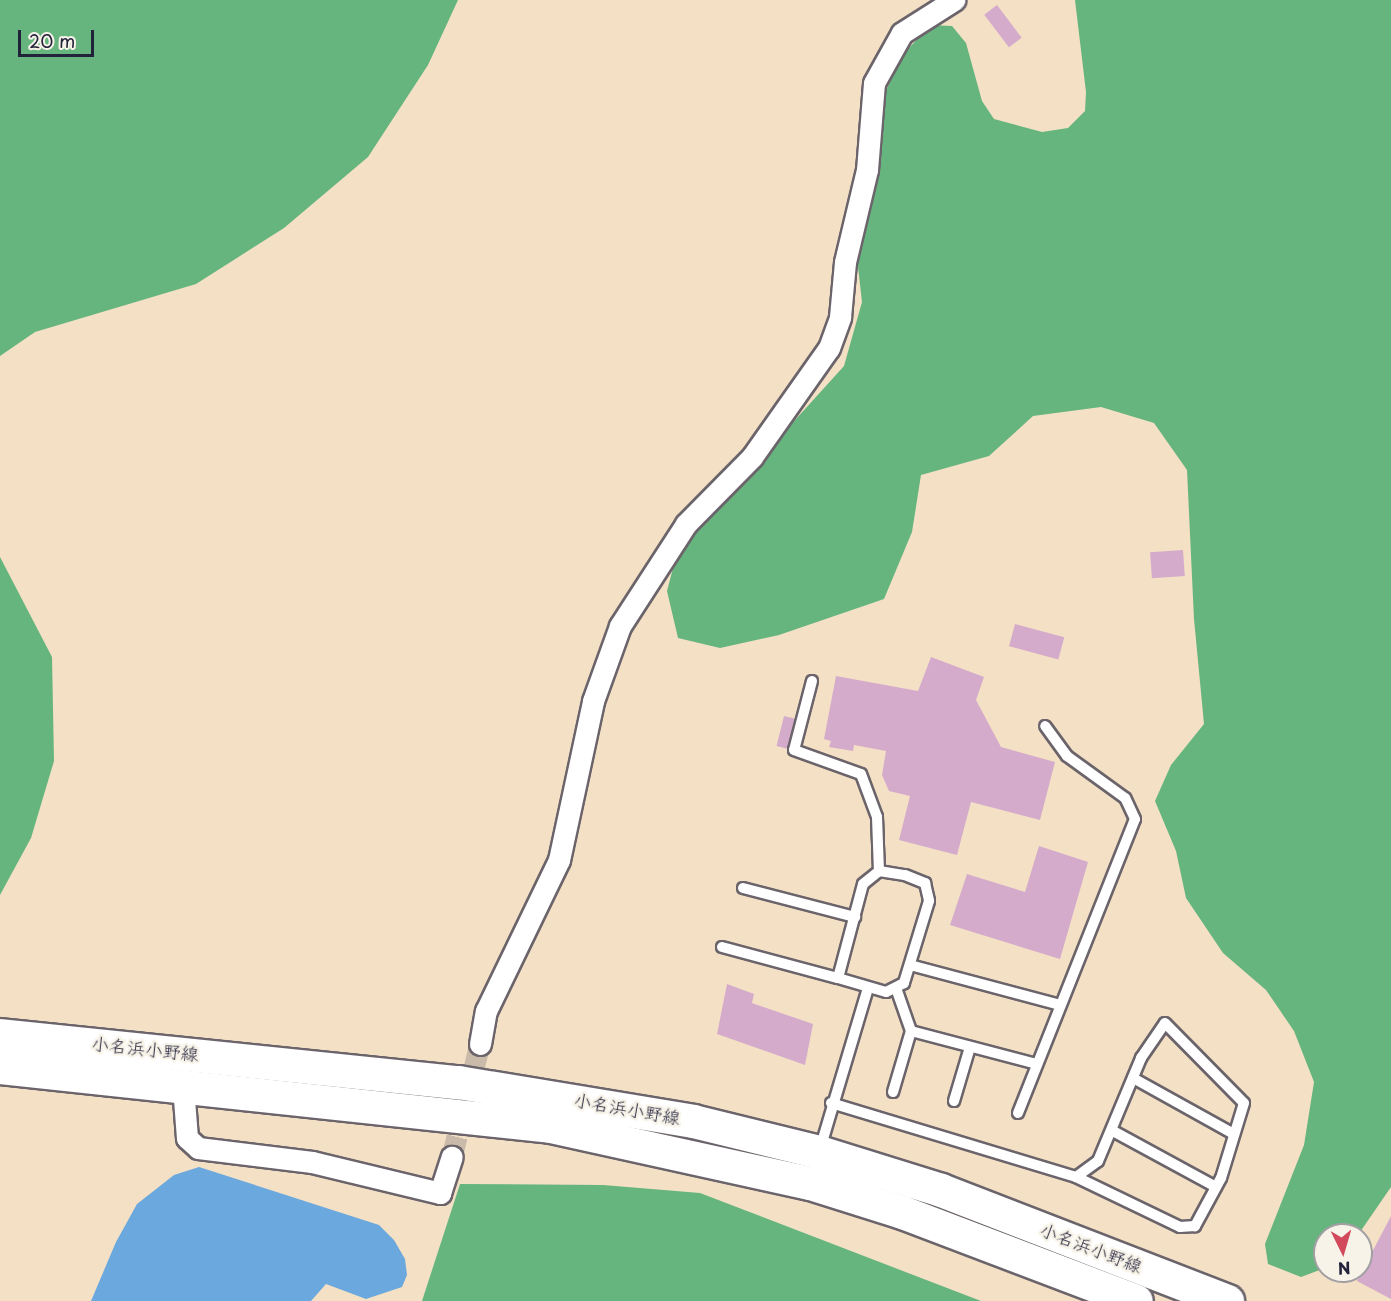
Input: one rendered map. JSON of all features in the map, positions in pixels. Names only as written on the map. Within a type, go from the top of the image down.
[{"type":"main road","name":"小名浜小野線","points":[[0,1035],[481,1085],[693,1120],[815,1168],[902,1212],[1136,1301]]},
{"type":"main road","name":"小名浜小野線","points":[[0,1067],[550,1126],[941,1190],[1227,1301]]},
{"type":"street","points":[[480,1044],[486,1011],[559,860],[593,701],[620,626],[687,524],[752,457],[829,348],[840,317],[847,252],[867,170],[874,84],[902,33],[954,0]]},
{"type":"street","points":[[183,1086],[188,1138],[198,1148],[312,1162],[440,1192],[452,1157]]},
{"type":"lane","points":[[812,681],[794,750],[861,774],[877,817],[879,871]]},
{"type":"lane","points":[[1018,1113],[1135,819],[1125,798],[1067,756],[1045,726]]},
{"type":"lane","points":[[722,947],[886,992],[904,983],[929,901],[925,883],[905,875],[879,871],[864,884],[838,978]]},
{"type":"lane","points":[[743,888],[855,917]]},
{"type":"lane","points":[[910,964],[1060,1005]]},
{"type":"lane","points":[[815,1168],[831,1102],[867,988]]},
{"type":"lane","points":[[892,1092],[911,1031],[896,988]]},
{"type":"lane","points":[[831,1102],[1076,1177],[1180,1227],[1195,1226],[1216,1187],[1244,1103],[1165,1023],[1141,1058],[1113,1131],[1098,1161],[1076,1177]]},
{"type":"lane","points":[[911,1031],[1037,1064]]},
{"type":"lane","points":[[954,1101],[970,1047]]},
{"type":"lane","points":[[1133,1078],[1234,1134]]},
{"type":"lane","points":[[1113,1131],[1216,1187]]},
{"type":"green space","points":[[0,0],[458,0],[428,65],[368,157],[284,228],[196,284],[35,332],[0,356]]},
{"type":"green space","points":[[1075,0],[1391,0],[1391,1187],[1366,1223],[1313,1223],[1313,1272],[1301,1277],[1268,1264],[1265,1244],[1304,1145],[1314,1082],[1294,1031],[1266,990],[1223,953],[1186,898],[1176,851],[1155,801],[1171,765],[1204,724],[1194,619],[1187,470],[1154,423],[1101,407],[1033,416],[989,456],[921,475],[912,532],[884,599],[779,635],[720,648],[678,638],[667,591],[678,549],[844,366],[862,302],[857,258],[872,197],[882,99],[904,53],[931,25],[952,26],[966,43],[982,101],[994,119],[1042,132],[1068,128],[1085,111],[1086,92]]},
{"type":"green space","points":[[0,557],[52,657],[54,761],[31,838],[0,895]]},
{"type":"green space","points":[[460,1184],[603,1185],[700,1193],[981,1301],[422,1301]]},
{"type":"water","points":[[199,1167],[379,1225],[394,1240],[405,1259],[407,1275],[402,1287],[366,1299],[326,1284],[311,1301],[91,1301],[116,1242],[137,1204],[174,1175]]},
{"type":"building","points":[[997,5],[1022,38],[1009,47],[984,15]]},
{"type":"building","points":[[1183,550],[1185,576],[1152,578],[1150,552]]},
{"type":"building","points":[[1015,624],[1064,637],[1058,659],[1009,646]]},
{"type":"building","points":[[931,657],[984,677],[976,700],[1001,747],[1055,762],[1040,820],[971,802],[957,855],[899,840],[910,796],[889,791],[882,775],[886,751],[854,745],[853,751],[829,747],[831,741],[824,739],[836,676],[918,691]]},
{"type":"building","points":[[784,716],[808,722],[801,752],[777,746]]},
{"type":"building","points":[[1039,846],[1088,862],[1060,959],[950,925],[967,874],[1025,892]]},
{"type":"building","points":[[727,984],[754,994],[752,1003],[813,1024],[805,1065],[717,1034]]},
{"type":"building","points":[[1391,1216],[1391,1299],[1361,1283],[1373,1283],[1373,1250]]},
{"type":"tunnel","points":[[452,1157],[480,1044]]}]
